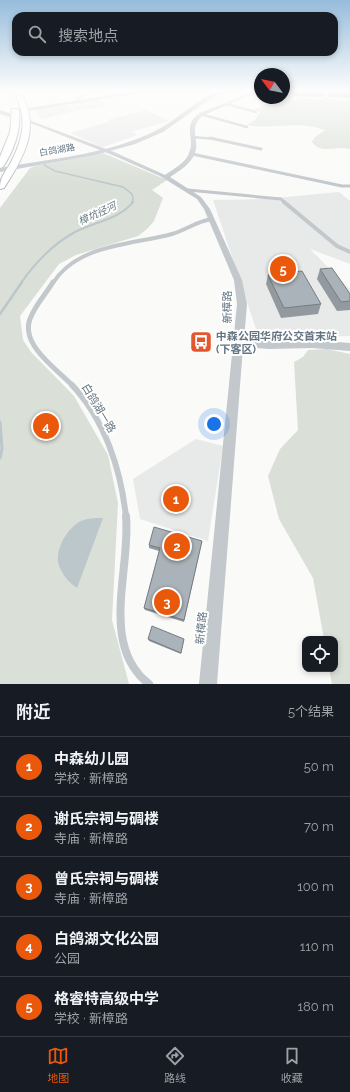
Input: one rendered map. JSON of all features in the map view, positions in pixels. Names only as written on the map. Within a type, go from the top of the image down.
[{"type":"main road","points":[[0,167],[13,138],[15,122]]},
{"type":"main road","points":[[0,186],[13,166],[25,139],[27,122]]},
{"type":"street","name":"新樟路","points":[[27,122],[104,150],[166,177],[188,190],[204,203],[238,280],[242,304],[208,684]]},
{"type":"street","name":"白鸽湖路","points":[[13,166],[104,150],[134,142],[158,132],[172,122]]},
{"type":"street","points":[[166,177],[185,163],[192,154],[193,122]]},
{"type":"street","name":"白鸽湖路","points":[[13,166],[97,153],[104,150]]},
{"type":"street","points":[[6,177],[21,168],[35,163]]},
{"type":"street","points":[[0,167],[13,166]]},
{"type":"street","points":[[238,343],[269,345],[312,344],[350,347]]},
{"type":"lane","points":[[229,122],[247,127]]},
{"type":"lane","points":[[192,137],[261,149]]},
{"type":"lane","points":[[192,154],[342,186],[350,186]]},
{"type":"lane","points":[[188,190],[281,199],[338,246],[350,252]]},
{"type":"lane","name":"白鸽湖一路","points":[[149,684],[135,672],[127,658],[121,624],[121,605],[127,543],[124,502],[115,464],[106,440],[86,403],[69,380],[35,347],[31,339],[29,325],[34,311],[59,274],[68,266],[98,252],[133,242],[175,233],[199,221],[212,219]]},
{"type":"shaded area","points":[[109,122],[166,122],[132,132],[138,135],[103,147],[70,133]]},
{"type":"shaded area","points":[[252,122],[350,122],[350,149],[325,149],[316,146],[312,142],[314,138],[325,130],[314,127],[294,125],[247,125]]},
{"type":"shaded area","points":[[103,153],[167,180],[152,190],[163,198],[154,221],[138,236],[76,255],[59,264],[20,316],[23,340],[31,352],[74,396],[108,455],[118,503],[112,620],[129,684],[0,684],[0,208],[30,168]]},
{"type":"shaded area","points":[[339,192],[350,201],[350,264],[310,249],[350,289],[350,336],[279,338],[263,336],[256,329],[213,200],[265,199]]},
{"type":"shaded area","points":[[327,349],[350,354],[350,684],[332,684],[330,672],[338,672],[338,636],[323,636],[313,578],[279,519],[268,476],[280,449],[298,430],[294,362],[303,357],[308,350]]},
{"type":"shaded area","points":[[196,439],[223,446],[208,541],[140,519],[133,479]]},
{"type":"shaded area","points":[[94,518],[103,518],[77,588],[66,578],[61,570],[58,557],[61,543],[69,531],[79,522]]},
{"type":"building","points":[[332,268],[350,294],[350,301],[341,302],[320,269]]},
{"type":"building","points":[[302,271],[321,304],[284,308],[268,275]]},
{"type":"building","points":[[154,527],[202,541],[184,620],[144,608],[160,548],[149,545]]},
{"type":"building","points":[[152,626],[184,639],[181,653],[148,639]]},
{"type":"waterway","name":"樟坑径河","points":[[44,165],[55,171],[123,187],[132,194],[132,203]]},
{"type":"waterway","name":"樟坑径河","points":[[21,283],[38,261],[59,242],[75,232],[114,216],[128,208],[133,202]]},
{"type":"waterway","name":"樟坑径河","points":[[0,314],[22,282]]},
{"type":"waterway","name":"樟坑径河","points":[[0,422],[2,449],[0,458]]},
{"type":"place","name":"格睿特高级中学","points":[[283,269]]},
{"type":"place","name":"中森公园华府公交首末站 (下客区)","points":[[201,342]]},
{"type":"place","name":"白鸽湖文化公园","points":[[46,426]]},
{"type":"place","name":"中森幼儿园","points":[[176,499]]},
{"type":"place","name":"谢氏宗祠与碉楼","points":[[177,546]]},
{"type":"place","name":"曾氏宗祠与碉楼","points":[[167,602]]}]
